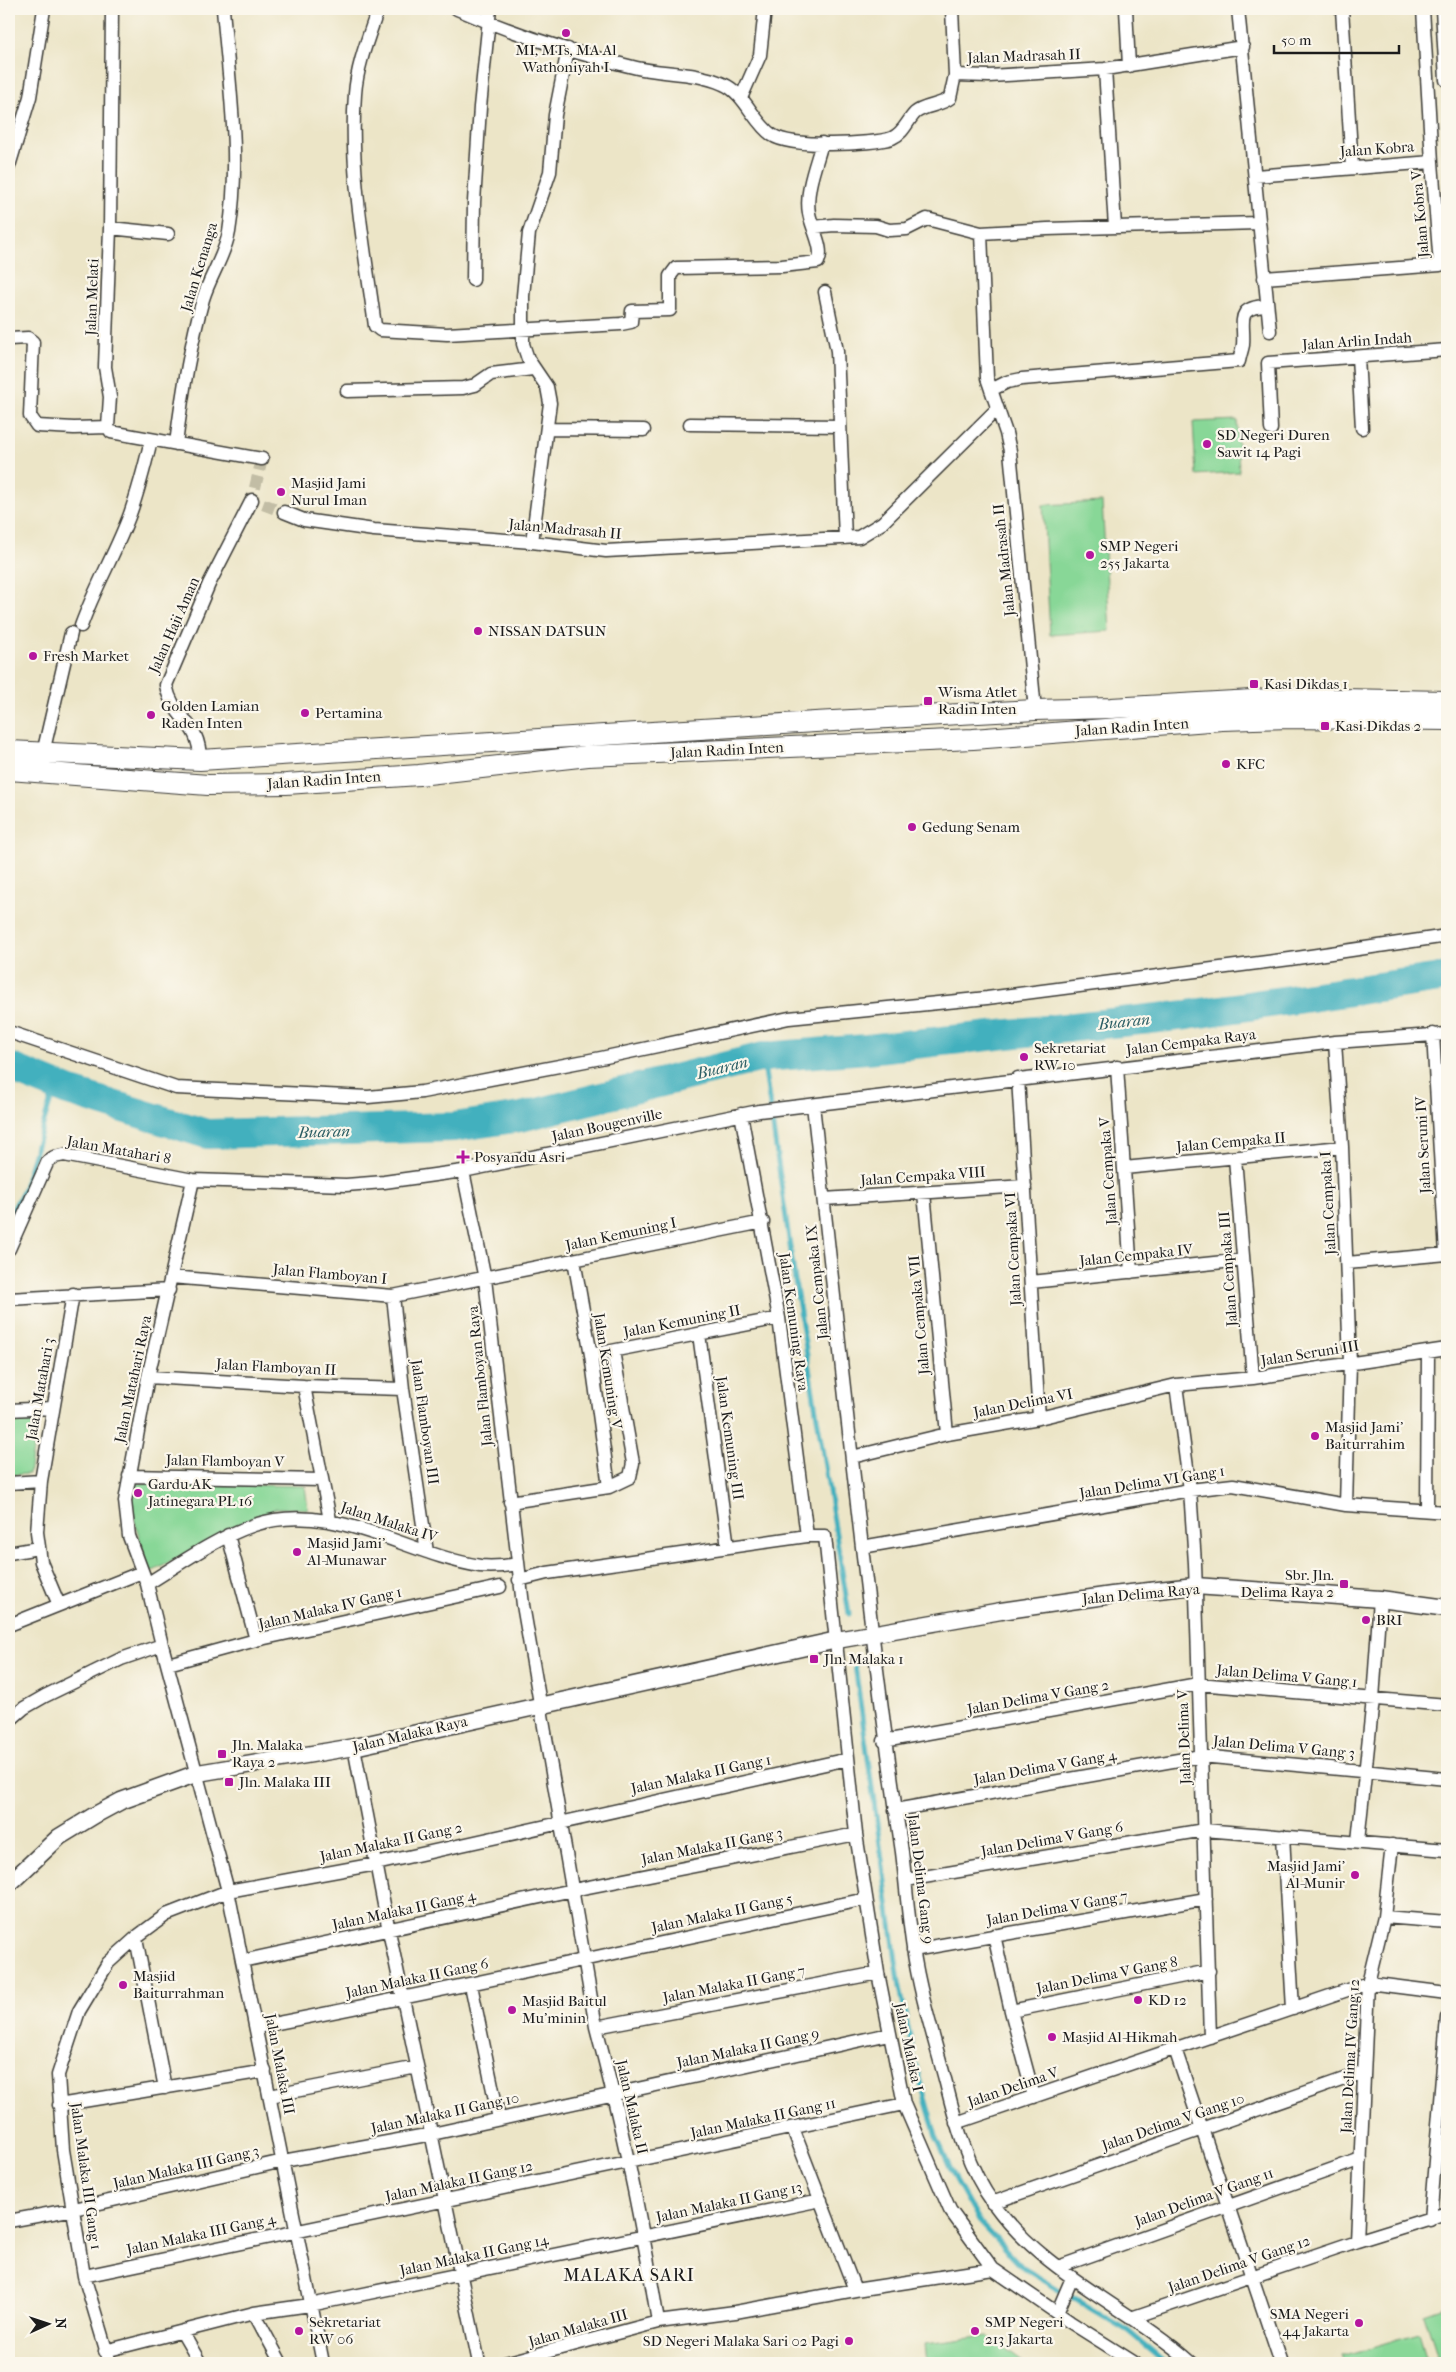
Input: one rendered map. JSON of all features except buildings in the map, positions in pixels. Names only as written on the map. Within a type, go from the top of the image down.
[{"type":"main road","name":"Jalan Radin Inten","points":[[9,751],[200,760],[1034,710],[1111,708],[1288,698],[1447,701]]},
{"type":"main road","name":"Jalan Radin Inten","points":[[9,770],[208,785],[286,784],[419,775],[588,756],[819,744],[973,739],[1261,719],[1447,720]]},
{"type":"main road","points":[[815,722],[819,744]]},
{"type":"street","points":[[9,162],[30,97],[44,9]]},
{"type":"street","name":"Jalan Melati","points":[[108,427],[110,397],[106,367],[110,228],[112,9]]},
{"type":"street","name":"Jalan Kenanga","points":[[176,444],[181,401],[203,299],[228,234],[233,199],[234,135],[223,9]]},
{"type":"street","points":[[378,9],[361,59],[355,93],[354,166],[375,326],[387,332],[447,334],[621,324],[631,322],[632,311],[667,312],[671,308],[670,276],[676,268],[782,266],[818,262],[820,258],[818,241],[809,213],[808,197],[822,143]]},
{"type":"street","name":"Jalan Madrasah II","points":[[457,9],[489,23],[568,49],[639,68],[689,75],[724,84],[741,98],[747,108],[773,136],[793,142],[857,143],[892,138],[900,134],[919,111],[941,104],[950,98],[954,75],[988,76],[1105,69],[1243,47]]},
{"type":"street","points":[[473,280],[474,202],[490,9]]},
{"type":"street","points":[[741,98],[760,55],[764,9]]},
{"type":"street","points":[[952,9],[954,75]]},
{"type":"street","points":[[1126,9],[1129,66]]},
{"type":"street","points":[[1238,9],[1270,331]]},
{"type":"street","points":[[1342,9],[1352,167]]},
{"type":"street","name":"Jalan Kobra","points":[[1254,176],[1432,162],[1423,9]]},
{"type":"street","points":[[1428,82],[1447,80],[1442,9]]},
{"type":"street","points":[[532,542],[548,429],[549,392],[544,381],[533,369],[524,344],[523,296],[529,233],[550,172],[555,115],[568,49]]},
{"type":"street","points":[[1105,69],[1115,226]]},
{"type":"street","name":"Jalan Kobra V","points":[[1264,278],[1440,264],[1432,162]]},
{"type":"street","points":[[813,227],[859,225],[876,226],[888,230],[907,229],[927,219],[981,233],[1115,226],[1149,228],[1258,223]]},
{"type":"street","points":[[110,228],[168,234]]},
{"type":"street","name":"Jalan Madrasah II","points":[[981,233],[987,378],[1006,433],[1010,452],[1034,710]]},
{"type":"street","points":[[825,292],[837,351],[845,538]]},
{"type":"street","points":[[992,390],[1007,382],[1022,379],[1239,361],[1243,344],[1241,321],[1245,312],[1253,306],[1267,306]]},
{"type":"street","points":[[9,339],[28,338],[33,342],[30,416],[37,426],[108,427],[111,432],[262,459]]},
{"type":"street","name":"Jalan Arlin Indah","points":[[1271,429],[1268,363],[1447,350]]},
{"type":"street","points":[[1358,357],[1362,428]]},
{"type":"street","points":[[347,391],[463,388],[475,385],[491,374],[533,369]]},
{"type":"street","name":"Jalan Madrasah II","points":[[284,512],[304,520],[374,530],[532,542],[606,551],[859,537],[882,524],[998,409]]},
{"type":"street","points":[[690,424],[840,426]]},
{"type":"street","points":[[548,429],[644,430]]},
{"type":"street","points":[[43,753],[76,629],[129,515],[151,440]]},
{"type":"street","name":"Jalan Haji Aman","points":[[200,760],[197,736],[193,728],[174,709],[168,698],[166,685],[209,584],[252,500]]},
{"type":"street","points":[[9,1032],[176,1088],[368,1097],[432,1090],[601,1058],[788,1018],[987,998],[1290,960],[1447,936]]},
{"type":"street","name":"Jalan Seruni IV","points":[[1433,1034],[1444,1138],[1447,1254]]},
{"type":"street","name":"Jalan Cempaka Raya","points":[[789,1107],[1018,1078],[1334,1042],[1447,1034]]},
{"type":"street","name":"Jalan Cempaka I","points":[[1334,1042],[1342,1147],[1350,1363],[1346,1505]]},
{"type":"street","name":"Jalan Cempaka V","points":[[1117,1067],[1131,1272]]},
{"type":"street","name":"Jalan Cempaka VI","points":[[1018,1078],[1039,1418]]},
{"type":"street","name":"Jalan Cempaka IX","points":[[813,1104],[852,1457]]},
{"type":"street","name":"Jalan Bougenville","points":[[193,1180],[346,1185],[462,1171],[741,1114],[789,1107]]},
{"type":"street","name":"Jalan Kemuning Raya","points":[[741,1114],[763,1222],[779,1318],[807,1536]]},
{"type":"street","name":"Jalan Cempaka II","points":[[1124,1168],[1342,1147]]},
{"type":"street","name":"Jalan Matahari 8","points":[[9,1249],[44,1168],[54,1156],[73,1156],[193,1180]]},
{"type":"street","name":"Jalan Cempaka III","points":[[1235,1158],[1253,1378]]},
{"type":"street","name":"Jalan Flamboyan Raya","points":[[462,1171],[485,1279],[519,1580]]},
{"type":"street","name":"Jalan Matahari Raya","points":[[145,1578],[129,1536],[125,1516],[125,1501],[148,1376],[193,1180]]},
{"type":"street","name":"Jalan Cempaka VIII","points":[[824,1200],[1025,1186]]},
{"type":"street","name":"Jalan Cempaka VII","points":[[924,1193],[947,1434]]},
{"type":"street","name":"Jalan Kemuning I","points":[[485,1279],[763,1222]]},
{"type":"street","points":[[1347,1263],[1447,1254]]},
{"type":"street","name":"Jalan Kemuning V","points":[[574,1260],[591,1355],[609,1487]]},
{"type":"street","name":"Jalan Cempaka IV","points":[[1031,1282],[1243,1260]]},
{"type":"street","name":"Jalan Flamboyan I","points":[[171,1277],[393,1296],[485,1279]]},
{"type":"street","points":[[9,1299],[168,1290]]},
{"type":"street","name":"Jalan Matahari 3","points":[[60,1605],[41,1562],[37,1532],[41,1481],[73,1294]]},
{"type":"street","name":"Jalan Flamboyan III","points":[[393,1296],[403,1389],[427,1552]]},
{"type":"street","name":"Jalan Kemuning II","points":[[591,1355],[779,1318]]},
{"type":"street","name":"Jalan Kemuning III","points":[[699,1334],[728,1547]]},
{"type":"street","name":"Jalan Seruni III","points":[[1176,1385],[1253,1378],[1447,1350]]},
{"type":"street","points":[[510,1502],[609,1487],[630,1477],[633,1464],[613,1351]]},
{"type":"street","points":[[1427,1510],[1428,1352]]},
{"type":"street","name":"Jalan Flamboyan II","points":[[148,1376],[304,1386],[403,1389]]},
{"type":"street","points":[[1176,1385],[1190,1490],[1195,1586]]},
{"type":"street","name":"Jalan Delima VI","points":[[852,1457],[947,1434],[1039,1418],[1176,1385]]},
{"type":"street","points":[[304,1386],[330,1520]]},
{"type":"street","points":[[9,1410],[53,1408]]},
{"type":"street","points":[[852,1457],[872,1635]]},
{"type":"street","name":"Jalan Flamboyan V","points":[[129,1476],[321,1480]]},
{"type":"street","points":[[9,1483],[41,1481]]},
{"type":"street","name":"Jalan Delima VI Gang 1","points":[[862,1547],[1190,1490],[1233,1486],[1346,1505],[1447,1512]]},
{"type":"street","name":"Jalan Malaka IV","points":[[9,1625],[60,1605],[145,1578],[228,1535],[255,1524],[281,1519],[330,1520],[427,1552],[481,1566],[518,1564]]},
{"type":"street","points":[[540,1704],[519,1580],[548,1572],[823,1534],[825,1537],[837,1640]]},
{"type":"street","points":[[228,1535],[256,1640]]},
{"type":"street","points":[[9,1553],[38,1548]]},
{"type":"street","points":[[145,1578],[198,1773]]},
{"type":"street","name":"Jalan Delima Raya","points":[[837,1640],[1001,1610],[1195,1586],[1380,1599],[1447,1608]]},
{"type":"street","name":"Jalan Delima V","points":[[1195,1586],[1210,2037]]},
{"type":"street","name":"Jalan Malaka IV Gang 1","points":[[168,1664],[256,1640],[500,1587]]},
{"type":"street","points":[[1358,1841],[1373,1700],[1380,1599]]},
{"type":"street","name":"Jalan Delima Gang 9","points":[[872,1635],[884,1741],[906,1880],[913,1950],[956,2123]]},
{"type":"street","name":"Jalan Malaka Raya","points":[[9,1884],[59,1837],[95,1815],[121,1801],[198,1773],[354,1747],[540,1704],[837,1640]]},
{"type":"street","name":"Jalan Malaka I","points":[[837,1640],[856,1834],[888,2034],[904,2104],[950,2210],[993,2269],[1135,2363]]},
{"type":"street","points":[[9,1721],[45,1696],[122,1659],[162,1645]]},
{"type":"street","name":"Jalan Delima V Gang 1","points":[[1198,1684],[1447,1705]]},
{"type":"street","name":"Jalan Delima V Gang 2","points":[[884,1741],[1198,1684]]},
{"type":"street","name":"Jalan Malaka II","points":[[540,1704],[596,2027],[614,2094],[629,2162],[644,2236],[658,2322]]},
{"type":"street","points":[[354,1747],[389,1931],[479,2363]]},
{"type":"street","name":"Jalan Delima V Gang 3","points":[[1201,1756],[1447,1778]]},
{"type":"street","name":"Jalan Delima V Gang 4","points":[[895,1810],[1201,1756]]},
{"type":"street","name":"Jalan Malaka II Gang 1","points":[[561,1821],[848,1759]]},
{"type":"street","name":"Jalan Malaka III","points":[[198,1773],[228,1891],[257,2027],[295,2230],[323,2363]]},
{"type":"street","name":"Jalan Malaka II Gang 2","points":[[228,1891],[376,1864],[561,1821]]},
{"type":"street","name":"Jalan Delima V Gang 6","points":[[906,1880],[1204,1830],[1358,1841],[1447,1850]]},
{"type":"street","name":"Jalan Malaka II Gang 3","points":[[573,1890],[856,1834]]},
{"type":"street","points":[[1284,1836],[1293,2009]]},
{"type":"street","name":"Jalan Delima IV Gang 12","points":[[1357,2241],[1368,1983],[1384,1917],[1392,1845]]},
{"type":"street","name":"Jalan Malaka II Gang 4","points":[[242,1961],[573,1890]]},
{"type":"street","name":"Jalan Malaka III Gang 1","points":[[110,2363],[84,2276],[63,2150],[58,2075],[79,2011],[108,1962],[166,1915],[228,1891]]},
{"type":"street","name":"Jalan Malaka II Gang 5","points":[[584,1958],[866,1899]]},
{"type":"street","name":"Jalan Delima V Gang 7","points":[[913,1950],[1206,1899]]},
{"type":"street","points":[[1384,1917],[1447,1922]]},
{"type":"street","points":[[994,1935],[1011,2011],[1034,2097]]},
{"type":"street","points":[[136,1938],[165,2088]]},
{"type":"street","name":"Jalan Malaka II Gang 6","points":[[257,2027],[471,1985],[584,1958]]},
{"type":"street","name":"Jalan Delima V Gang 8","points":[[1011,2011],[1209,1971]]},
{"type":"street","name":"Jalan Malaka II Gang 7","points":[[596,2027],[878,1973]]},
{"type":"street","points":[[1368,1983],[1447,1993]]},
{"type":"street","name":"Jalan Delima V","points":[[1192,2363],[1131,2318],[1070,2283],[1058,2267],[1024,2240],[992,2202],[967,2152],[956,2123],[1368,1983]]},
{"type":"street","points":[[471,1985],[499,2119]]},
{"type":"street","points":[[1430,2220],[1447,2018]]},
{"type":"street","name":"Jalan Malaka II Gang 9","points":[[614,2094],[888,2034]]},
{"type":"street","points":[[1175,2049],[1281,2363]]},
{"type":"street","points":[[270,2096],[417,2067]]},
{"type":"street","points":[[59,2105],[265,2071]]},
{"type":"street","name":"Jalan Delima V Gang 10","points":[[992,2202],[1364,2072]]},
{"type":"street","name":"Jalan Malaka II Gang 10","points":[[283,2161],[432,2134],[614,2094]]},
{"type":"street","name":"Jalan Malaka II Gang 11","points":[[629,2162],[793,2129],[904,2104]]},
{"type":"street","points":[[793,2129],[855,2290]]},
{"type":"street","name":"Jalan Delima V Gang 11","points":[[1058,2267],[1361,2159]]},
{"type":"street","name":"Jalan Malaka III Gang 3","points":[[9,2221],[74,2209],[283,2161]]},
{"type":"street","name":"Jalan Malaka II Gang 12","points":[[295,2230],[445,2201],[629,2162]]},
{"type":"street","name":"Jalan Malaka II Gang 13","points":[[644,2236],[821,2200]]},
{"type":"street","name":"Jalan Delima V Gang 12","points":[[1131,2318],[1357,2241],[1447,2214]]},
{"type":"street","name":"Jalan Malaka III Gang 4","points":[[84,2276],[295,2230]]},
{"type":"street","name":"Jalan Malaka II Gang 14","points":[[105,2351],[254,2313],[310,2305],[644,2236]]},
{"type":"street","points":[[658,2322],[735,2312],[855,2290],[993,2269]]},
{"type":"street","points":[[1058,2311],[1070,2283]]},
{"type":"street","points":[[254,2313],[281,2363]]},
{"type":"street","name":"Jalan Malaka III","points":[[505,2363],[531,2361],[658,2322]]},
{"type":"street","points":[[182,2332],[200,2363]]},
{"type":"green space","points":[[1237,420],[1239,472],[1196,475],[1193,422]]},
{"type":"green space","points":[[1102,502],[1110,631],[1050,635],[1043,505]]},
{"type":"green space","points":[[38,1418],[29,1474],[9,1475],[9,1419]]},
{"type":"green space","points":[[134,1483],[305,1486],[308,1509],[276,1508],[149,1573],[129,1500]]},
{"type":"green space","points":[[1447,2306],[1447,2363],[1440,2363],[1424,2314]]},
{"type":"green space","points":[[1419,2333],[1428,2363],[1346,2363],[1343,2356]]},
{"type":"green space","points":[[987,2336],[1024,2363],[927,2363],[925,2344]]},
{"type":"waterway","name":"Buaran","points":[[9,1067],[68,1091],[207,1134],[454,1127],[521,1117],[763,1057],[867,1049],[1187,1015],[1447,977]]},
{"type":"waterway","points":[[763,1057],[795,1281],[849,1614]]},
{"type":"waterway","points":[[9,1217],[23,1191],[55,1086]]},
{"type":"waterway","points":[[854,1658],[899,1982],[915,2063],[936,2136],[955,2178],[979,2221],[1023,2268],[1128,2331],[1166,2363]]},
{"type":"tunnel","points":[[262,459],[252,500],[284,512]]},
{"type":"place","name":"MI, MTs, MA Al Wathoniyah I","points":[[566,33]]},
{"type":"place","name":"SD Negeri Duren Sawit 14 Pagi","points":[[1207,444]]},
{"type":"place","name":"Masjid Jami Nurul Iman","points":[[281,492]]},
{"type":"place","name":"SMP Negeri 255 Jakarta","points":[[1090,555]]},
{"type":"place","name":"NISSAN DATSUN","points":[[478,631]]},
{"type":"place","name":"Fresh Market","points":[[33,656]]},
{"type":"place","name":"Kasi Dikdas 1","points":[[1254,684]]},
{"type":"place","name":"Wisma Atlet Radin Inten","points":[[928,701]]},
{"type":"place","name":"Pertamina","points":[[305,713]]},
{"type":"place","name":"Golden Lamian Raden Inten","points":[[151,715]]},
{"type":"place","name":"Kasi Dikdas 2","points":[[1325,726]]},
{"type":"place","name":"KFC","points":[[1226,764]]},
{"type":"place","name":"Gedung Senam","points":[[912,827]]},
{"type":"place","name":"Sekretariat RW 10","points":[[1024,1057]]},
{"type":"place","name":"Posyandu Asri","points":[[463,1157]]},
{"type":"place","name":"Masjid Jami' Baiturrahim","points":[[1315,1436]]},
{"type":"place","name":"Gardu AK Jatinegara PL 16","points":[[138,1493]]},
{"type":"place","name":"Masjid Jami' Al-Munawar","points":[[297,1552]]},
{"type":"place","name":"Sbr. Jln. Delima Raya 2","points":[[1344,1584]]},
{"type":"place","name":"BRI","points":[[1366,1620]]},
{"type":"place","name":"Jln. Malaka 1","points":[[814,1659]]},
{"type":"place","name":"Jln. Malaka Raya 2","points":[[222,1754]]},
{"type":"place","name":"Jln. Malaka III","points":[[229,1782]]},
{"type":"place","name":"Masjid Jami' Al-Munir","points":[[1355,1875]]},
{"type":"place","name":"Masjid Baiturrahman","points":[[123,1985]]},
{"type":"place","name":"KD 12","points":[[1138,2000]]},
{"type":"place","name":"Masjid Baitul Mu'minin","points":[[512,2010]]},
{"type":"place","name":"Masjid Al-Hikmah","points":[[1052,2037]]},
{"type":"place","name":"SMA Negeri 44 Jakarta","points":[[1359,2323]]},
{"type":"place","name":"Sekretariat RW 06","points":[[299,2331]]},
{"type":"place","name":"SMP Negeri 213 Jakarta","points":[[975,2331]]},
{"type":"place","name":"SD Negeri Malaka Sari 02 Pagi","points":[[849,2341]]},
{"type":"district","name":"MALAKA SARI","points":[[629,2275]]}]
